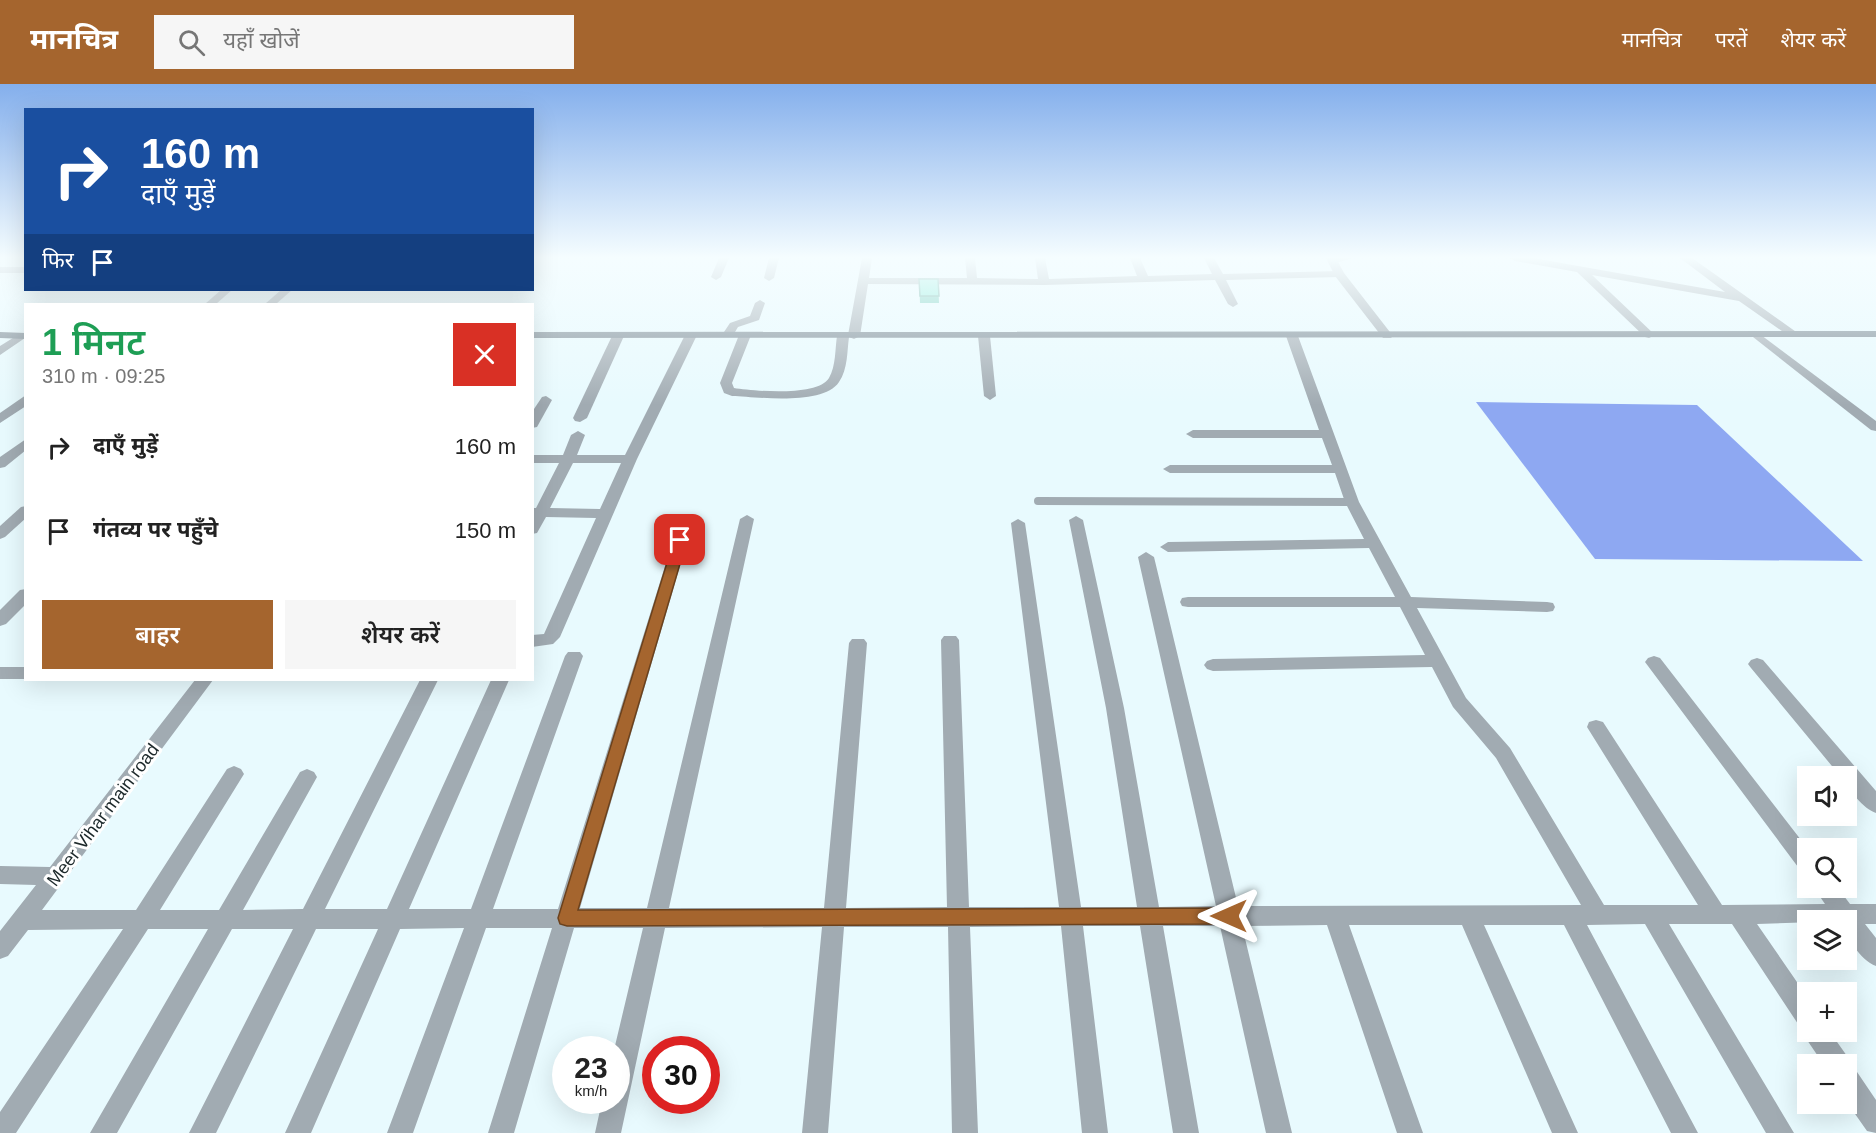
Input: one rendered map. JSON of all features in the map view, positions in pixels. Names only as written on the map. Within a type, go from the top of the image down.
[{"type":"main road","points":[[534,335],[1876,334]]},
{"type":"main road","points":[[0,335],[23,336]]},
{"type":"street","points":[[728,335],[734,325],[755,318],[759,307]]},
{"type":"street","points":[[745,335],[726,383],[728,390],[732,392],[795,393],[822,391],[835,380],[857,307]]},
{"type":"street","points":[[1365,307],[1387,336]]},
{"type":"street","points":[[1619,307],[1649,335]]},
{"type":"street","points":[[1755,307],[1793,334]]},
{"type":"street","points":[[534,641],[547,640],[551,637],[608,514],[630,459],[691,335]]},
{"type":"street","points":[[1757,335],[1876,427]]},
{"type":"street","points":[[0,351],[23,336]]},
{"type":"street","points":[[580,418],[618,336]]},
{"type":"street","points":[[984,336],[990,396]]},
{"type":"street","points":[[1292,336],[1352,502],[1459,702],[1503,753],[1598,915]]},
{"type":"street","points":[[534,421],[546,400]]},
{"type":"street","points":[[0,419],[24,401]]},
{"type":"street","points":[[1193,434],[1327,434]]},
{"type":"street","points":[[578,435],[568,459],[537,512],[608,514]]},
{"type":"street","points":[[0,464],[24,445]]},
{"type":"street","points":[[534,459],[630,459]]},
{"type":"street","points":[[1170,469],[1340,469]]},
{"type":"street","points":[[0,517],[23,514]]},
{"type":"street","points":[[0,534],[23,514]]},
{"type":"street","points":[[501,1133],[687,518]]},
{"type":"street","points":[[630,1036],[747,519]]},
{"type":"street","points":[[1076,520],[1115,708],[1186,1133]]},
{"type":"street","points":[[1018,523],[1046,709],[1072,917],[1095,1133]]},
{"type":"street","points":[[1168,547],[1374,543]]},
{"type":"street","points":[[1146,557],[1279,1133]]},
{"type":"street","points":[[0,620],[24,596]]},
{"type":"street","points":[[1188,602],[1405,602],[1547,607]]},
{"type":"street","points":[[950,640],[965,1133]]},
{"type":"street","points":[[815,1133],[858,643]]},
{"type":"street","points":[[399,1133],[574,656]]},
{"type":"street","points":[[1213,665],[1437,661]]},
{"type":"street","points":[[1654,662],[1797,850]]},
{"type":"street","points":[[1756,664],[1876,805]]},
{"type":"street","points":[[0,673],[24,673]]},
{"type":"street","name":"Meer Vihar main road","points":[[0,949],[203,681]]},
{"type":"street","points":[[202,1133],[428,681]]},
{"type":"street","points":[[298,1133],[500,681]]},
{"type":"street","points":[[1596,727],[1727,915],[1797,1005]]},
{"type":"street","points":[[1,1133],[234,774]]},
{"type":"street","points":[[103,1133],[307,777]]},
{"type":"street","points":[[0,875],[57,876]]},
{"type":"street","points":[[1857,915],[1876,914]]},
{"type":"street","points":[[1570,915],[1685,1133]]},
{"type":"street","points":[[1651,915],[1781,1133]]},
{"type":"street","points":[[22,920],[1797,915]]},
{"type":"street","points":[[1335,916],[1410,1133]]},
{"type":"street","points":[[1469,916],[1564,1133]]},
{"type":"street","points":[[1857,931],[1876,956]]},
{"type":"street","points":[[1857,1094],[1876,1122]]},
{"type":"street","points":[[608,1133],[612,1114]]},
{"type":"lane","points":[[1038,501],[1352,502]]},
{"type":"water","points":[[1476,402],[1697,405],[1863,561],[1595,559]]},
{"type":"route","points":[[680,540],[567,918],[1229,916]]}]
